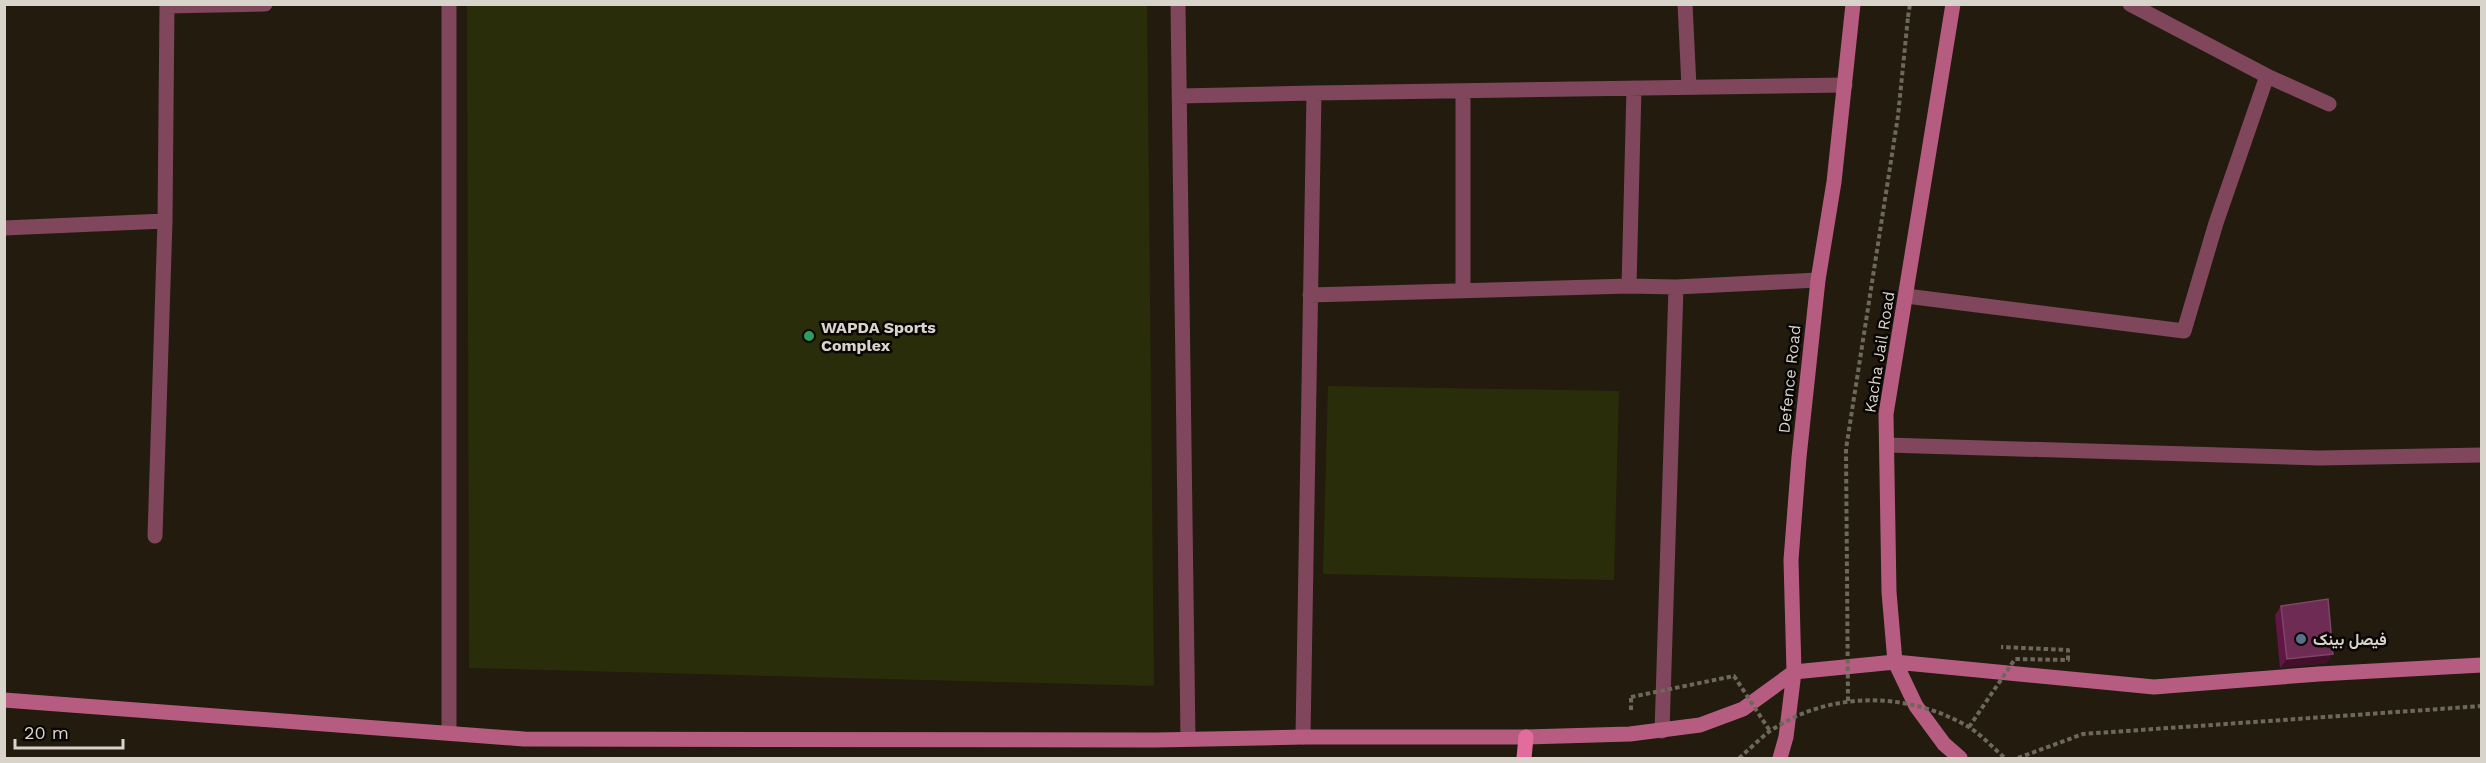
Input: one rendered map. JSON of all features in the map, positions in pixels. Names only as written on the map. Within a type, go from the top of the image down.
[{"type":"main road","points":[[1524,759],[1526,737]]},
{"type":"street","points":[[155,536],[165,221],[167,5],[265,4]]},
{"type":"street","points":[[449,4],[449,733]]},
{"type":"street","points":[[1178,4],[1188,740]]},
{"type":"street","points":[[1685,4],[1689,87]]},
{"type":"street","name":"Defence Road","points":[[1780,759],[1786,737],[1794,672],[1791,560],[1818,280],[1834,182],[1853,4]]},
{"type":"street","name":"Kacha Jail Road","points":[[1953,4],[1886,414],[1889,592],[1895,662],[1916,706],[1944,744],[1960,759]]},
{"type":"street","points":[[2130,4],[2266,76],[2329,104]]},
{"type":"street","points":[[1906,296],[2184,331],[2216,223],[2266,76]]},
{"type":"street","points":[[1179,96],[1845,85]]},
{"type":"street","points":[[1629,286],[1634,88]]},
{"type":"street","points":[[1463,91],[1463,290]]},
{"type":"street","points":[[1303,737],[1314,93]]},
{"type":"street","points":[[4,228],[165,221]]},
{"type":"street","points":[[1310,295],[1629,286],[1676,287],[1818,280]]},
{"type":"street","points":[[1662,731],[1676,287]]},
{"type":"street","points":[[1887,446],[2319,458],[2481,455]]},
{"type":"street","points":[[4,700],[524,739],[1188,740],[1303,737],[1526,737],[1630,734],[1700,725],[1743,709],[1794,672],[1895,662],[2154,687],[2319,674],[2481,665]]},
{"type":"path","points":[[1848,701],[1846,448],[1898,116],[1910,4]]},
{"type":"path","points":[[1969,727],[2015,659],[2068,660],[2068,650],[2001,647]]},
{"type":"path","points":[[1631,697],[1734,676],[1770,731]]},
{"type":"path","points":[[1739,759],[1770,731],[1807,712],[1848,701],[1890,700],[1931,709],[1969,727],[2005,759]]},
{"type":"path","points":[[2018,759],[2083,734],[2481,706]]},
{"type":"green space","name":"WAPDA Sports Complex","points":[[467,5],[1147,5],[1154,686],[469,668]]},
{"type":"green space","points":[[1328,386],[1619,391],[1614,580],[1323,574]]},
{"type":"building","name":"فیصل بینک","points":[[2328,599],[2333,654],[2287,659],[2281,606]]},
{"type":"place","name":"WAPDA Sports Complex","points":[[809,336]]},
{"type":"place","name":"فیصل بینک","points":[[2301,639]]}]
